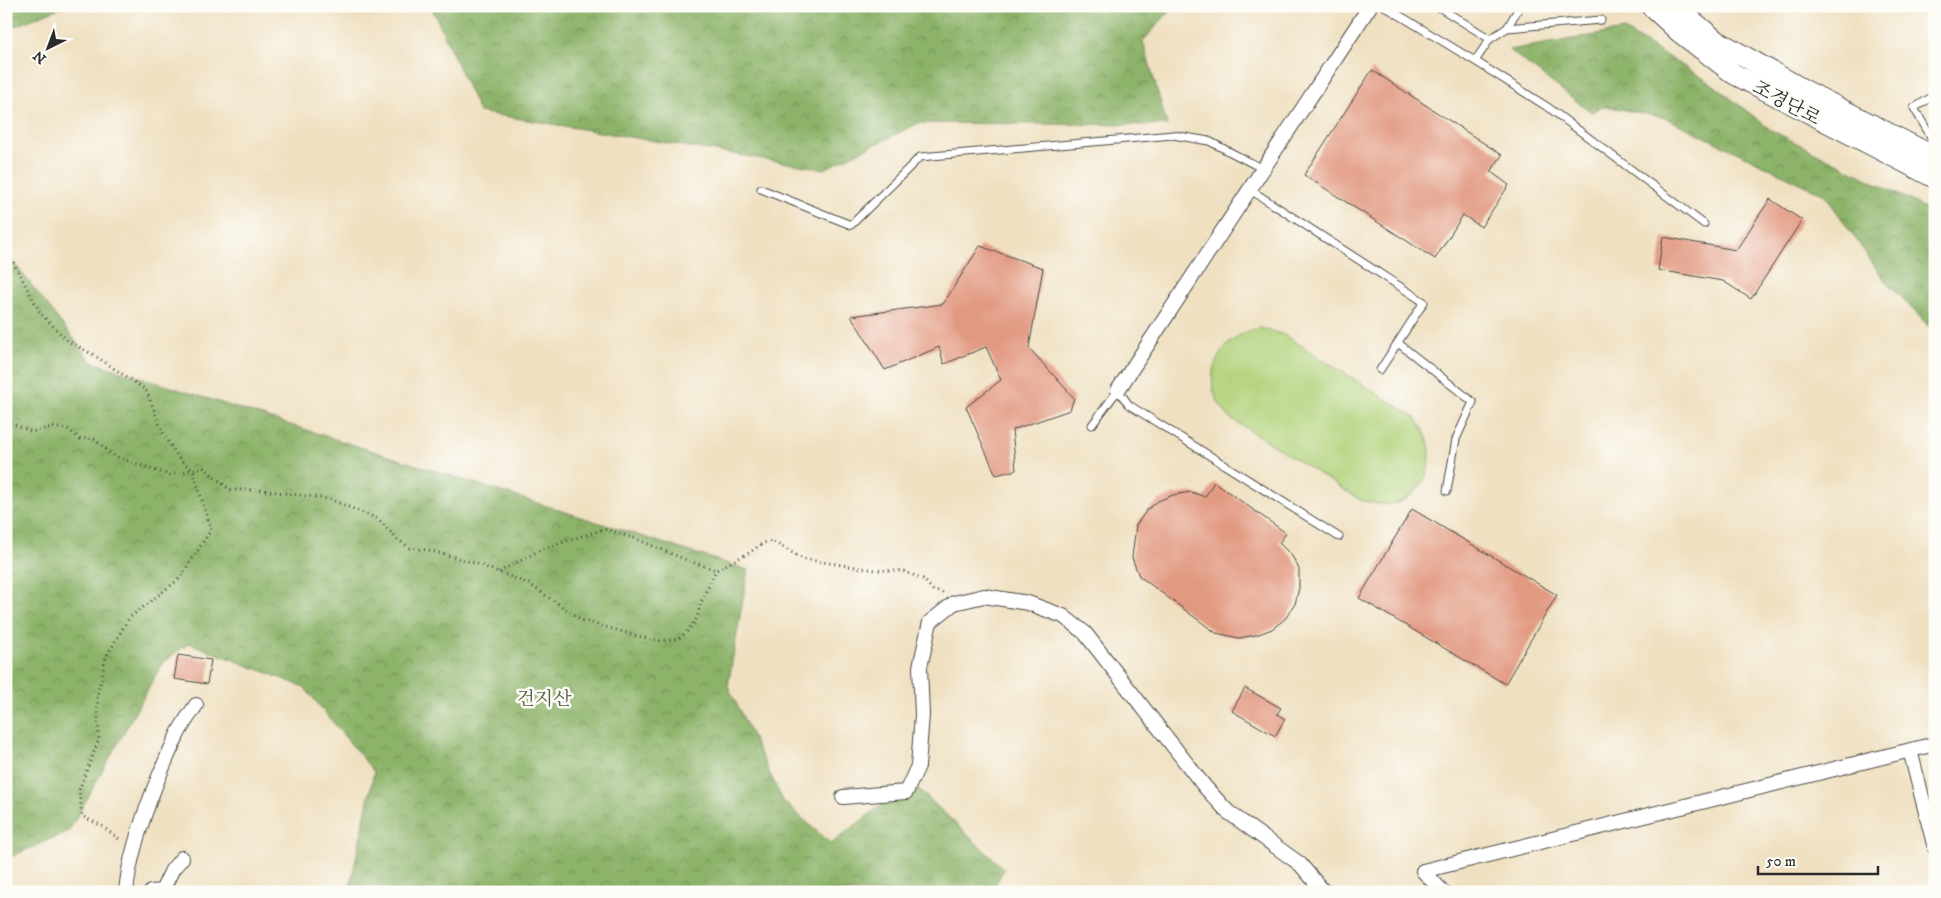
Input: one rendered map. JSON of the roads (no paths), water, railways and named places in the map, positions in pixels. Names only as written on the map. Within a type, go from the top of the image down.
[{"type":"street","points":[[1118,390],[1370,6]]},
{"type":"street","name":"조경단로","points":[[1651,6],[1678,31],[1734,74],[1935,178]]},
{"type":"street","name":"조경단로","points":[[1675,6],[1714,39],[1806,91],[1935,157]]},
{"type":"street","points":[[843,797],[906,792],[918,766],[922,715],[920,667],[930,622],[954,603],[984,596],[1028,603],[1063,616],[1085,633],[1205,788],[1228,812],[1300,864],[1324,892]]},
{"type":"street","points":[[126,892],[130,865],[153,794],[176,736],[196,705]]},
{"type":"street","points":[[1442,892],[1423,871],[1935,744]]},
{"type":"street","points":[[1910,750],[1935,848]]},
{"type":"street","points":[[152,892],[162,891],[172,870],[182,858]]},
{"type":"lane","points":[[1384,6],[1549,108],[1704,224]]},
{"type":"lane","points":[[1438,6],[1490,39]]},
{"type":"lane","points":[[1475,61],[1490,39],[1507,28],[1520,6]]},
{"type":"lane","points":[[1507,28],[1601,20]]},
{"type":"lane","points":[[1935,95],[1914,108],[1930,135],[1935,138]]},
{"type":"lane","points":[[760,189],[851,225],[920,157],[1173,135],[1209,141],[1263,169]]},
{"type":"lane","points":[[1249,189],[1424,302],[1380,370]]},
{"type":"lane","points":[[1398,343],[1473,402],[1456,439],[1447,491]]},
{"type":"lane","points":[[1092,425],[1118,390],[1129,405],[1339,537]]},
{"type":"park label","name":"건지산","points":[[544,698]]}]
